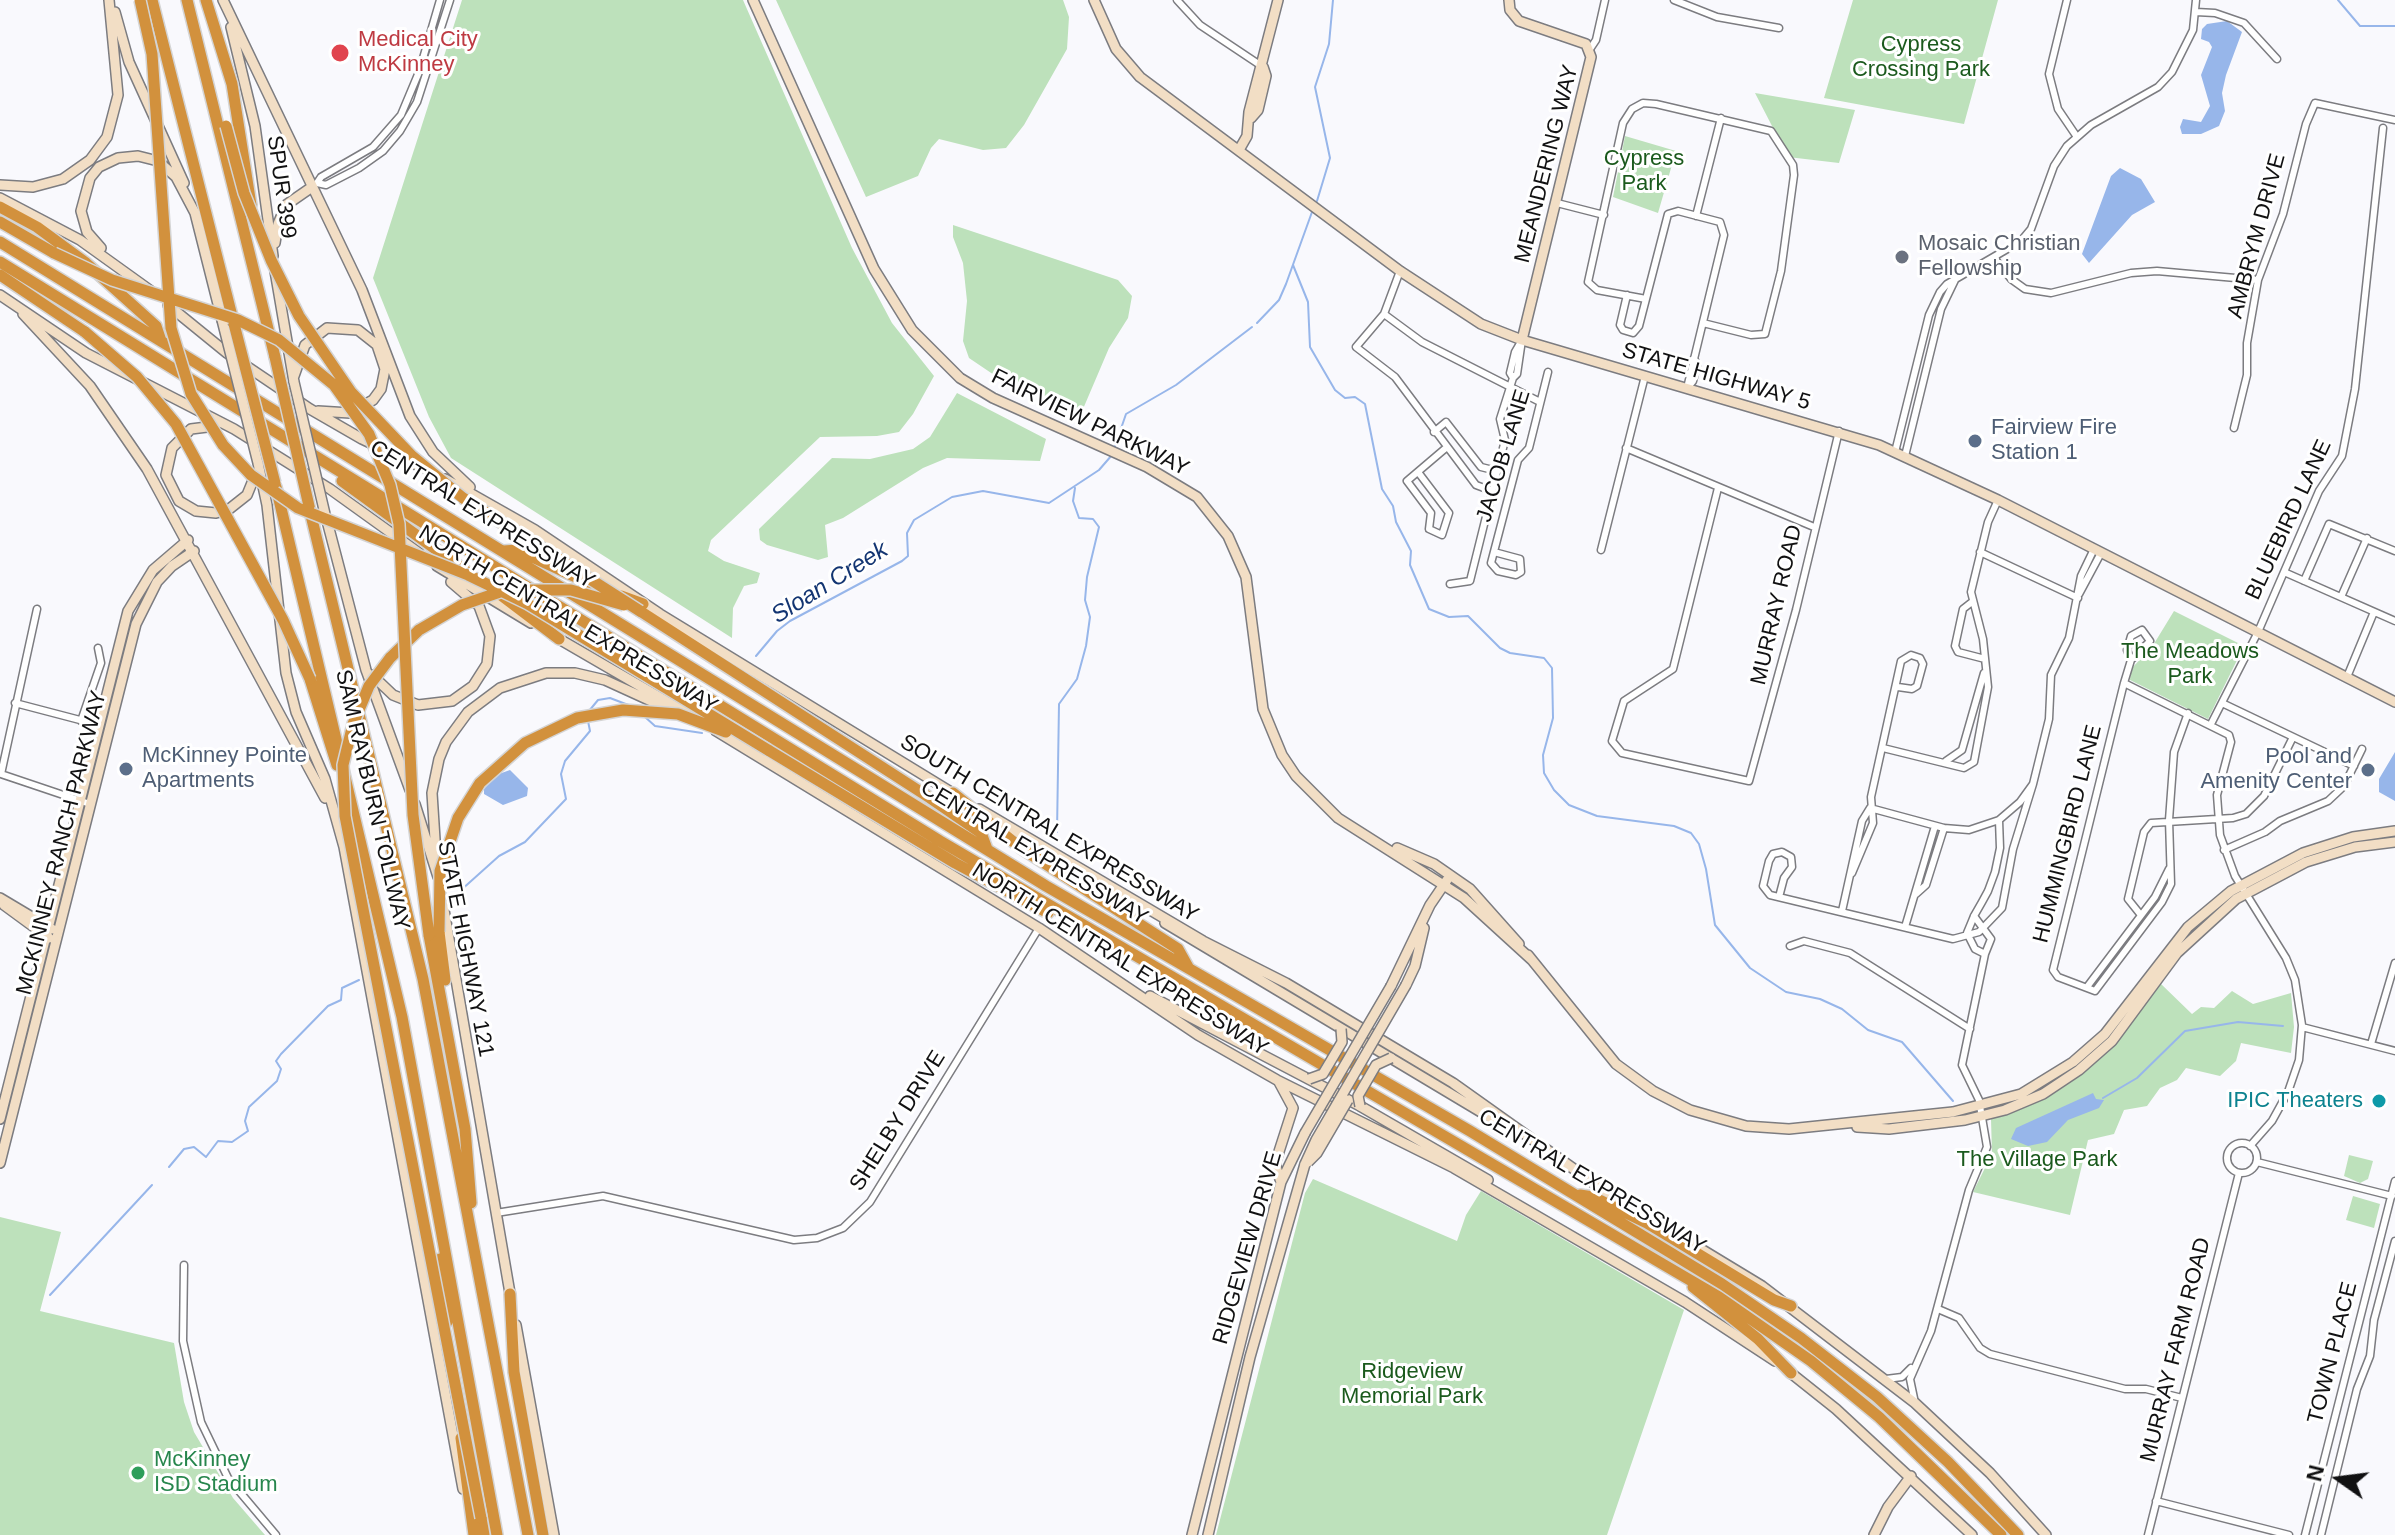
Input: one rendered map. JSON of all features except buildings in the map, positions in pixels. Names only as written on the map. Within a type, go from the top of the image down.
[{"type":"highway","points":[[134,0],[181,125]]},
{"type":"highway","points":[[140,0],[152,54],[171,328],[191,394],[223,445],[251,475],[298,508],[468,575],[528,604],[955,863],[1173,979]]},
{"type":"highway","name":"SAM RAYBURN TOLLWAY","points":[[152,0],[228,322],[275,483],[402,1017],[497,1535]]},
{"type":"highway","points":[[187,0],[261,293]]},
{"type":"highway","points":[[193,0],[248,204],[285,290],[318,345],[361,403],[412,456],[463,498],[642,607],[981,833],[987,849]]},
{"type":"highway","points":[[206,0],[240,125],[261,293]]},
{"type":"highway","points":[[0,207],[37,227],[86,263],[156,326],[161,341]]},
{"type":"highway","points":[[0,222],[54,253],[112,280],[238,320],[279,340],[334,385],[369,434],[390,485],[399,524],[413,815],[472,1186],[470,1224]]},
{"type":"highway","name":"CENTRAL EXPRESSWAY","points":[[0,242],[987,849],[1722,1284],[1832,1361],[1934,1448],[2018,1535]]},
{"type":"highway","name":"CENTRAL EXPRESSWAY","points":[[0,262],[927,833],[1678,1273],[1764,1327],[1831,1376],[1932,1464],[2001,1535]]},
{"type":"highway","points":[[0,275],[85,332],[137,377],[176,424],[283,620],[310,679],[357,822]]},
{"type":"highway","name":"SAM RAYBURN TOLLWAY","points":[[261,293],[420,967],[528,1535]]},
{"type":"highway","points":[[331,468],[345,483],[413,536],[531,615],[559,639]]},
{"type":"highway","points":[[503,552],[517,550],[642,607]]},
{"type":"highway","points":[[484,1535],[345,816],[343,765],[360,704],[379,672],[419,630],[462,605],[500,592],[555,588],[642,607]]},
{"type":"highway","points":[[434,934],[440,871],[458,818],[494,768],[541,733],[592,714],[649,709],[693,718],[768,750]]},
{"type":"highway","points":[[953,793],[1021,848],[1178,949],[1189,969]]},
{"type":"highway","points":[[1573,1194],[1593,1197],[1647,1223],[1774,1300],[1791,1306]]},
{"type":"highway","points":[[440,1219],[440,1255],[472,1535]]},
{"type":"highway","points":[[1678,1273],[1768,1347],[1791,1373]]},
{"type":"highway","points":[[510,1294],[514,1372],[534,1482],[540,1535]]},
{"type":"highway","points":[[518,1481],[540,1535]]},
{"type":"main road","points":[[0,185],[33,187],[63,179],[90,160],[107,137],[118,95],[111,0]]},
{"type":"main road","points":[[111,0],[129,62],[195,213],[228,322],[259,469],[286,673],[296,712],[334,808],[472,1535]]},
{"type":"main road","points":[[222,0],[315,185],[380,331],[410,416],[445,466],[481,497]]},
{"type":"main road","name":"SPUR 399","points":[[222,0],[251,107],[294,382]]},
{"type":"main road","name":"FAIRVIEW PARKWAY","points":[[753,0],[874,269],[912,330],[944,363],[976,388],[1147,467],[1197,497],[1228,536],[1249,588],[1258,681],[1276,743],[1288,766],[1313,797],[1365,835],[1421,858],[1488,906],[1616,1064],[1672,1102],[1746,1126],[1789,1129],[1838,1126],[1889,1129],[1982,1111],[2021,1094],[2073,1062],[2105,1034],[2188,927],[2280,863],[2329,843],[2395,831]]},
{"type":"main road","name":"STATE HIGHWAY 5","points":[[1094,0],[1113,43],[1130,67],[1400,271],[1474,320],[1522,340],[1839,431],[1900,454],[1998,500],[2395,702]]},
{"type":"main road","points":[[1239,150],[1251,118],[1249,112],[1278,0]]},
{"type":"main road","name":"MEANDERING WAY","points":[[1509,0],[1510,10],[1519,21],[1583,43],[1590,49],[1591,57],[1522,340]]},
{"type":"main road","points":[[118,264],[91,237],[83,222],[84,189],[99,167],[128,156],[158,161],[176,177],[195,213]]},
{"type":"main road","points":[[273,258],[281,214],[294,198],[315,185]]},
{"type":"main road","name":"SOUTH CENTRAL EXPRESSWAY","points":[[0,198],[118,264],[227,353],[310,409],[371,444],[481,497],[642,607],[1149,909],[1299,991],[1442,1075],[1540,1147],[1791,1306],[1915,1403],[1990,1473],[2046,1535]]},
{"type":"main road","points":[[0,295],[86,353],[234,429]]},
{"type":"main road","points":[[15,306],[66,357],[112,416],[188,540],[317,777],[349,878]]},
{"type":"main road","points":[[292,368],[311,337],[337,326],[366,335],[383,358],[381,389],[367,406],[341,414],[310,409]]},
{"type":"main road","name":"STATE HIGHWAY 121","points":[[294,382],[366,670],[437,872],[554,1535]]},
{"type":"main road","points":[[234,429],[202,426],[179,438],[166,468],[172,492],[196,511],[216,513],[237,505],[247,495],[259,469]]},
{"type":"main road","name":"NORTH CENTRAL EXPRESSWAY","points":[[234,429],[330,489],[438,567],[1039,928],[1198,1035],[1277,1080],[1419,1148],[1685,1302],[1791,1373],[1911,1476],[1972,1535]]},
{"type":"main road","name":"MCKINNEY RANCH PARKWAY","points":[[85,802],[99,725],[126,619],[137,593],[157,565],[188,540]]},
{"type":"main road","name":"MCKINNEY RANCH PARKWAY","points":[[0,1163],[85,802],[136,624],[157,582],[172,566],[194,551]]},
{"type":"main road","points":[[366,670],[393,695],[427,706],[464,695],[482,675],[490,650],[487,621],[479,606],[438,567]]},
{"type":"main road","points":[[136,624],[134,621],[140,602],[137,593]]},
{"type":"main road","points":[[437,872],[431,809],[439,759],[468,712],[500,688],[546,673],[592,676],[714,730]]},
{"type":"main road","name":"FAIRVIEW PARKWAY","points":[[2244,890],[2306,862],[2355,847],[2395,842]]},
{"type":"main road","name":"RIDGEVIEW DRIVE","points":[[1192,1535],[1256,1276],[1288,1164],[1402,967],[1430,905],[1448,879]]},
{"type":"main road","points":[[0,898],[4,905],[52,935]]},
{"type":"main road","name":"RIDGEVIEW DRIVE","points":[[1208,1535],[1271,1280],[1305,1164],[1345,1098],[1406,985],[1415,966],[1430,905]]},
{"type":"main road","points":[[1149,909],[1173,931],[1540,1147]]},
{"type":"main road","name":"MCKINNEY RANCH PARKWAY","points":[[0,1119],[52,935]]},
{"type":"main road","points":[[1122,982],[1424,1142],[1539,1212],[1558,1228]]},
{"type":"main road","points":[[1309,1079],[1323,1074],[1342,1042],[1341,1029]]},
{"type":"main road","points":[[1360,1106],[1358,1096],[1376,1065],[1391,1058]]},
{"type":"main road","points":[[1277,1080],[1293,1108],[1275,1164],[1281,1182]]},
{"type":"main road","points":[[1256,1276],[1271,1280]]},
{"type":"main road","points":[[1874,1535],[1888,1507],[1911,1476]]},
{"type":"street","points":[[414,100],[440,0]]},
{"type":"street","points":[[315,185],[321,177],[362,155],[380,140],[414,100],[450,0]]},
{"type":"street","points":[[1177,0],[1200,25],[1263,67]]},
{"type":"street","points":[[1590,49],[1596,40],[1605,0]]},
{"type":"street","points":[[1674,0],[1717,17],[1779,28]]},
{"type":"street","points":[[2067,0],[2049,74],[2058,109],[2077,137]]},
{"type":"street","points":[[1900,454],[1933,303],[1956,278],[2010,251],[2031,229],[2054,166],[2077,137],[2091,125],[2158,87],[2183,54],[2196,12],[2196,0]]},
{"type":"street","points":[[2196,12],[2215,13],[2244,23],[2277,59]]},
{"type":"street","points":[[1646,299],[1590,286],[1588,282],[1623,123],[1632,109],[1643,103],[1656,104],[1771,131],[1793,165],[1781,271],[1765,334],[1760,336],[1703,323]]},
{"type":"street","name":"AMBRYM DRIVE","points":[[2234,428],[2247,375],[2247,343],[2258,280],[2283,214],[2306,124],[2315,103],[2395,120]]},
{"type":"street","points":[[1696,216],[1721,118]]},
{"type":"street","name":"BLUEBIRD LANE","points":[[2211,724],[2258,632],[2310,509],[2342,456],[2383,128]]},
{"type":"street","points":[[1557,203],[1604,215]]},
{"type":"street","points":[[1627,295],[1620,325],[1633,333],[1639,326],[1668,214],[1678,211],[1720,222],[1724,228],[1687,388]]},
{"type":"street","points":[[1995,259],[2011,279],[2025,289],[2051,293],[2131,273],[2159,271],[2258,280]]},
{"type":"street","points":[[1400,271],[1384,314],[1356,347],[1395,377],[1476,485],[1492,491]]},
{"type":"street","points":[[1384,314],[1422,342],[1540,402]]},
{"type":"street","points":[[1450,584],[1470,581],[1505,440],[1500,419],[1513,378],[1510,373],[1515,352],[1522,340]]},
{"type":"street","name":"JACOB LANE","points":[[1493,555],[1520,559],[1521,572],[1516,575],[1498,571],[1491,563],[1493,555],[1518,460],[1529,448],[1548,372]]},
{"type":"street","points":[[1601,550],[1645,376]]},
{"type":"street","points":[[1434,432],[1446,422],[1481,467],[1497,471]]},
{"type":"street","name":"MURRAY ROAD","points":[[1718,488],[1673,669],[1624,701],[1612,736],[1615,748],[1622,753],[1744,781],[1752,779],[1839,431]]},
{"type":"street","points":[[1418,472],[1449,513],[1442,535],[1429,529],[1431,513],[1407,481],[1447,447]]},
{"type":"street","points":[[1626,448],[1814,527]]},
{"type":"street","points":[[1883,748],[1946,761],[1964,768],[1974,762],[1986,711],[1988,687],[1983,639],[1972,602],[1972,585],[1998,500]]},
{"type":"street","points":[[2304,581],[2329,524],[2395,551]]},
{"type":"street","points":[[2341,597],[2367,538]]},
{"type":"street","points":[[1779,897],[1792,862],[1787,854],[1779,852],[1771,857],[1763,886],[1765,892],[1779,897],[1953,939],[1984,929],[1998,915],[2005,900],[2013,849],[2049,719],[2051,675],[2069,638],[2081,576],[2097,551]]},
{"type":"street","points":[[1980,552],[2078,596]]},
{"type":"street","points":[[1476,554],[1493,555]]},
{"type":"street","points":[[2284,572],[2395,621]]},
{"type":"street","points":[[1972,602],[1963,609],[1955,646],[1958,652],[1985,659]]},
{"type":"street","points":[[37,609],[1,774],[85,802]]},
{"type":"street","points":[[2347,677],[2374,612]]},
{"type":"street","name":"HUMMINGBIRD LANE","points":[[2131,660],[2127,650],[2131,636],[2142,630],[2150,641],[2131,660],[2124,683],[2053,970],[2058,977],[2095,991],[2162,902],[2171,884],[2169,869]]},
{"type":"street","points":[[81,721],[101,663],[98,648]]},
{"type":"street","points":[[1842,911],[1862,821],[1870,808],[1904,657],[1911,655],[1920,658],[1923,664],[1917,686],[1912,689],[1898,687]]},
{"type":"street","points":[[1946,761],[1962,750],[1985,672]]},
{"type":"street","points":[[2124,683],[2211,724],[2229,735],[2231,742],[2221,771],[2218,819],[2224,850],[2244,890],[2286,958],[2300,1003],[2302,1027],[2299,1060],[2288,1092],[2272,1121],[2250,1146]]},
{"type":"street","points":[[15,703],[99,725]]},
{"type":"street","points":[[2222,703],[2354,766]]},
{"type":"street","points":[[2087,987],[2155,897],[2169,869],[2174,752],[2188,713]]},
{"type":"street","points":[[2140,914],[2128,899],[2144,832],[2151,823],[2246,814],[2256,805],[2293,737]]},
{"type":"street","points":[[2224,850],[2328,801],[2344,786],[2362,749]]},
{"type":"street","points":[[1870,808],[1944,828],[1969,830],[1999,820],[2020,802],[2033,784]]},
{"type":"street","points":[[1852,873],[1873,823],[1870,808]]},
{"type":"street","points":[[1967,936],[1995,872],[1999,820]]},
{"type":"street","points":[[1905,927],[1935,826]]},
{"type":"street","points":[[1916,894],[1926,885],[1944,828]]},
{"type":"street","points":[[1915,1403],[1910,1379],[1938,1309],[1969,1190],[1986,1153],[1982,1111],[1962,1065],[1985,954],[1991,943],[1974,916]]},
{"type":"street","name":"SHELBY DRIVE","points":[[495,1213],[603,1196],[794,1240],[817,1238],[843,1228],[870,1202],[1039,928]]},
{"type":"street","points":[[1967,936],[1975,949],[1985,954]]},
{"type":"street","points":[[1790,946],[1804,941],[1850,953],[1970,1029]]},
{"type":"street","points":[[2371,1044],[2395,963]]},
{"type":"street","points":[[2302,1027],[2395,1051]]},
{"type":"street","points":[[2250,1146],[2237,1145],[2228,1155],[2229,1165],[2239,1173],[2248,1172],[2257,1162]]},
{"type":"street","points":[[2250,1146],[2257,1162]]},
{"type":"street","points":[[2257,1162],[2393,1196]]},
{"type":"street","name":"MURRAY FARM ROAD","points":[[2148,1535],[2239,1173]]},
{"type":"street","name":"TOWN PLACE","points":[[2305,1535],[2395,1181]]},
{"type":"street","name":"TOWN PLACE","points":[[2321,1535],[2357,1389],[2370,1356],[2374,1320],[2395,1241]]},
{"type":"street","points":[[184,1265],[183,1341],[201,1422],[228,1478],[276,1535]]},
{"type":"street","points":[[1938,1309],[1959,1318],[1980,1348],[1990,1354],[2125,1389],[2146,1389],[2182,1398]]},
{"type":"street","points":[[1886,1379],[1906,1374],[1924,1348]]},
{"type":"street","points":[[2156,1501],[2289,1535]]},
{"type":"green space","points":[[462,0],[743,0],[852,248],[892,323],[934,376],[899,432],[877,436],[820,437],[711,540],[708,551],[724,561],[760,573],[757,583],[744,586],[733,608],[732,638],[451,458],[429,417],[373,278]]},
{"type":"green space","points":[[776,0],[1063,0],[1069,17],[1067,49],[1024,125],[1006,148],[983,150],[939,139],[931,148],[918,176],[866,197]]},
{"type":"green space","name":"Cypress Crossing Park","points":[[1853,0],[1998,0],[1964,124],[1824,98]]},
{"type":"green space","name":"Cypress Crossing Park","points":[[1755,93],[1855,110],[1839,163],[1788,157]]},
{"type":"green space","name":"Cypress Park","points":[[1625,136],[1676,151],[1658,213],[1613,197]]},
{"type":"green space","points":[[953,225],[1118,280],[1132,296],[1128,318],[1109,348],[1080,416],[1003,381],[969,358],[963,341],[967,301],[963,263],[953,237]]},
{"type":"green space","points":[[957,393],[1046,439],[1040,461],[947,458],[923,468],[843,518],[825,525],[828,557],[818,560],[767,545],[760,540],[759,529],[832,458],[870,459],[913,449],[930,437]]},
{"type":"green space","name":"The Meadows Park","points":[[2174,611],[2244,646],[2208,719],[2130,680],[2131,669],[2152,647]]},
{"type":"green space","name":"The Village Park","points":[[2160,983],[2192,1014],[2201,1007],[2214,1008],[2232,991],[2253,1004],[2291,993],[2294,1027],[2291,1053],[2241,1043],[2236,1061],[2220,1076],[2186,1068],[2177,1080],[2160,1088],[2147,1106],[2124,1110],[2114,1134],[2088,1140],[2070,1215],[1973,1192],[1992,1154],[1991,1119],[2034,1103],[2070,1082],[2107,1051]]},
{"type":"green space","points":[[2349,1155],[2373,1161],[2368,1179],[2360,1183],[2344,1176]]},
{"type":"green space","name":"Ridgeview Memorial Park","points":[[1313,1179],[1457,1241],[1466,1215],[1481,1191],[1684,1310],[1607,1535],[1216,1535],[1305,1193]]},
{"type":"green space","points":[[2353,1196],[2380,1204],[2374,1228],[2346,1220]]},
{"type":"green space","points":[[0,1217],[61,1232],[40,1311],[174,1343],[184,1402],[194,1432],[233,1498],[265,1535],[0,1535]]},
{"type":"water","points":[[2227,21],[2242,32],[2222,93],[2225,111],[2219,126],[2201,134],[2182,134],[2180,127],[2183,119],[2201,122],[2210,106],[2201,75],[2212,47],[2201,39],[2202,29],[2207,24]]},
{"type":"water","points":[[2120,168],[2141,179],[2155,202],[2132,215],[2089,263],[2082,254],[2111,176]]},
{"type":"water","points":[[2395,752],[2395,801],[2379,792],[2379,779]]},
{"type":"water","points":[[510,770],[528,788],[527,796],[503,805],[484,794],[484,789],[496,775]]},
{"type":"water","points":[[2093,1093],[2096,1099],[2104,1100],[2099,1108],[2068,1120],[2047,1142],[2028,1146],[2011,1139],[2016,1128]]},
{"type":"waterway","name":"Sloan Creek","points":[[1317,201],[1330,158],[1315,87],[1329,44],[1333,0]]},
{"type":"waterway","points":[[2338,0],[2360,26],[2395,26]]},
{"type":"waterway","name":"Sloan Creek","points":[[1257,323],[1279,300],[1312,212]]},
{"type":"waterway","points":[[1293,265],[1308,302],[1310,347],[1335,390],[1345,398],[1355,397],[1365,404],[1382,489],[1393,506],[1396,522],[1411,551],[1410,565],[1429,609],[1449,617],[1468,616],[1500,648],[1510,653],[1544,658],[1552,668],[1553,718],[1543,755],[1544,773],[1554,790],[1569,805],[1597,816],[1674,826],[1691,833],[1699,844],[1706,869],[1715,925],[1750,968],[1786,992],[1820,999],[1842,1009],[1868,1030],[1902,1042],[1953,1101]]},
{"type":"waterway","name":"Sloan Creek","points":[[1114,449],[1126,414],[1176,385],[1252,327]]},
{"type":"waterway","name":"Sloan Creek","points":[[756,656],[790,621],[902,561],[908,556],[907,533],[914,520],[952,497],[983,491],[1049,503],[1099,470],[1112,455]]},
{"type":"waterway","points":[[1057,832],[1059,704],[1077,679],[1086,646],[1090,617],[1085,600],[1087,577],[1099,527],[1093,519],[1079,518],[1073,501],[1075,488]]},
{"type":"waterway","name":"Sloan Creek","points":[[589,711],[598,700],[610,698],[631,706]]},
{"type":"waterway","name":"Sloan Creek","points":[[645,717],[655,726],[702,733]]},
{"type":"waterway","name":"Sloan Creek","points":[[460,891],[499,856],[525,842],[566,799],[561,774],[565,761],[590,731],[588,721]]},
{"type":"waterway","name":"Sloan Creek","points":[[169,1167],[184,1149],[194,1147],[206,1157],[218,1141],[232,1142],[248,1131],[245,1121],[249,1107],[277,1081],[281,1069],[276,1061],[281,1054],[328,1006],[341,1000],[342,988],[359,980]]},
{"type":"waterway","points":[[2103,1098],[2137,1078],[2185,1031],[2238,1022],[2283,1026]]},
{"type":"waterway","name":"Sloan Creek","points":[[50,1295],[152,1185]]},
{"type":"place","name":"Medical City McKinney","points":[[340,53]]},
{"type":"place","name":"Mosaic Christian Fellowship","points":[[1902,257]]},
{"type":"place","name":"Fairview Fire Station 1","points":[[1975,441]]},
{"type":"place","name":"McKinney Pointe Apartments","points":[[126,769]]},
{"type":"place","name":"Pool and Amenity Center","points":[[2368,770]]},
{"type":"place","name":"IPIC Theaters","points":[[2379,1101]]},
{"type":"place","name":"McKinney ISD Stadium","points":[[138,1473]]}]
